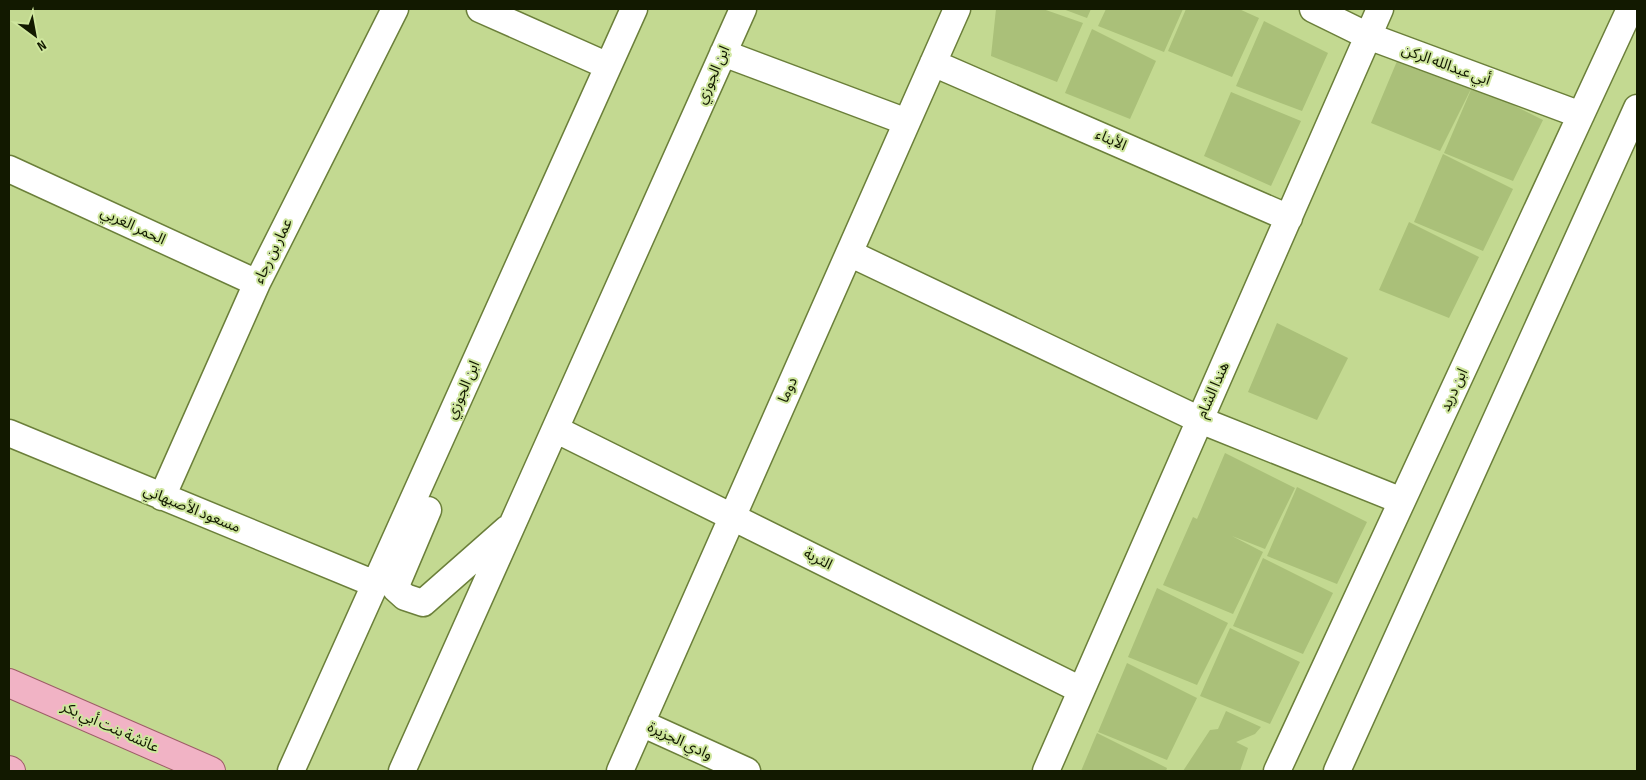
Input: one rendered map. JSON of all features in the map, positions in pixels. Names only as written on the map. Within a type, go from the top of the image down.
[{"type":"main road","name":"عائشة بنت أبي بكر","points":[[9,683],[211,771]]},
{"type":"street","name":"عمار بن رجاء","points":[[162,497],[257,282],[394,9]]},
{"type":"street","points":[[480,9],[608,66]]},
{"type":"street","name":"ابن الجوزي","points":[[291,771],[634,9]]},
{"type":"street","name":"ابن الجوزي","points":[[402,771],[743,9]]},
{"type":"street","name":"دوما","points":[[620,771],[956,9]]},
{"type":"street","name":"أبي عبدالله الركن","points":[[1313,9],[1368,36],[1581,115]]},
{"type":"street","name":"هندا الشام","points":[[1046,771],[1380,9]]},
{"type":"street","name":"ابن دريد","points":[[1277,771],[1630,9]]},
{"type":"street","points":[[723,53],[907,122]]},
{"type":"street","name":"الأبناء","points":[[933,62],[1288,218]]},
{"type":"street","points":[[1337,771],[1637,108]]},
{"type":"street","name":"الحمر الغربي","points":[[9,169],[257,282]]},
{"type":"street","points":[[849,253],[1200,420],[1402,501]]},
{"type":"street","name":"الثربة","points":[[555,430],[1081,690]]},
{"type":"street","name":"مسعود الأصبهاني","points":[[9,433],[376,584]]},
{"type":"street","points":[[442,437],[441,478],[395,588],[405,597],[423,603],[514,523]]},
{"type":"street","name":"وادي الجزيرة","points":[[641,723],[747,771]]},
{"type":"building","points":[[996,9],[1043,9],[1083,23],[1057,82],[991,56]]},
{"type":"building","points":[[1063,9],[1091,9],[1087,18]]},
{"type":"building","points":[[1106,9],[1183,9],[1164,52],[1098,26]]},
{"type":"building","points":[[1186,9],[1239,9],[1259,18],[1232,77],[1168,51]]},
{"type":"building","points":[[1264,21],[1328,53],[1302,111],[1236,86]]},
{"type":"building","points":[[1092,29],[1156,61],[1130,119],[1065,93]]},
{"type":"building","points":[[1400,54],[1471,89],[1440,151],[1371,123]]},
{"type":"building","points":[[1473,85],[1543,120],[1513,181],[1444,153]]},
{"type":"building","points":[[1231,92],[1301,121],[1271,186],[1204,156]]},
{"type":"building","points":[[1443,154],[1513,189],[1483,251],[1414,222]]},
{"type":"building","points":[[1409,222],[1479,257],[1449,318],[1379,290]]},
{"type":"building","points":[[1277,323],[1348,358],[1317,420],[1248,392]]},
{"type":"building","points":[[1225,453],[1295,488],[1265,549],[1232,536],[1263,552],[1233,614],[1163,585],[1193,517],[1197,519]]},
{"type":"building","points":[[1297,487],[1367,522],[1337,584],[1267,556]]},
{"type":"building","points":[[1263,558],[1333,593],[1303,654],[1233,626]]},
{"type":"building","points":[[1157,588],[1228,623],[1197,685],[1128,657]]},
{"type":"building","points":[[1230,628],[1300,662],[1270,724],[1200,696]]},
{"type":"building","points":[[1127,663],[1197,698],[1167,760],[1098,732]]},
{"type":"building","points":[[1226,711],[1261,727],[1255,734],[1236,742],[1248,748],[1240,771],[1183,771],[1210,730],[1218,729]]},
{"type":"building","points":[[1097,733],[1167,768],[1166,771],[1081,771]]}]
